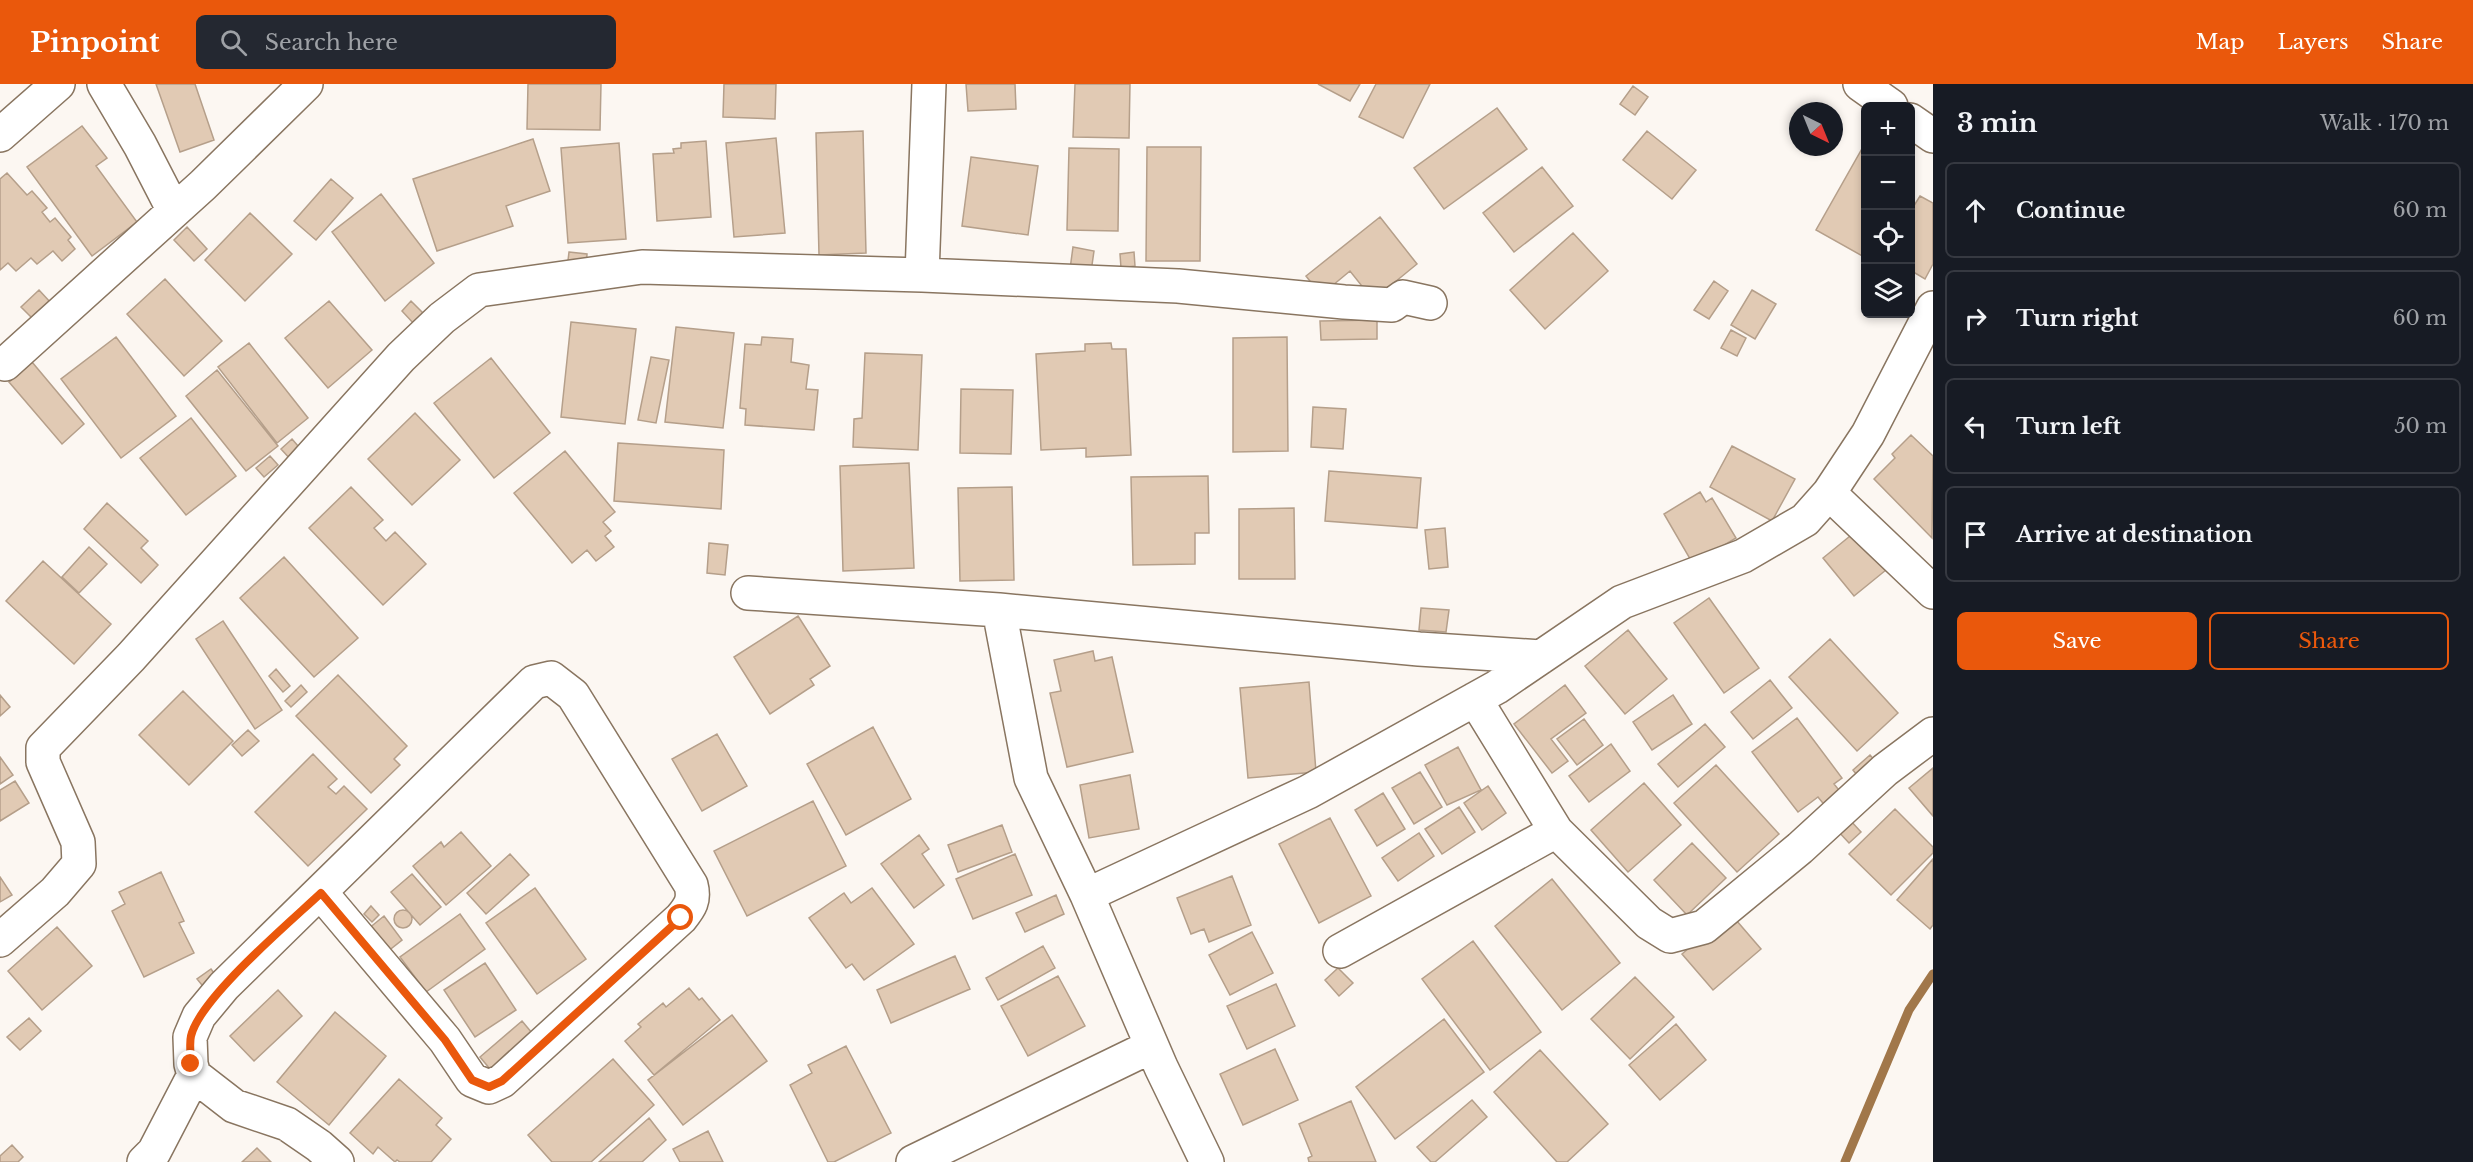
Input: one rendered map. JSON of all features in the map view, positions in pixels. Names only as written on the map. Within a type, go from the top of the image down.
[{"type":"street","points":[[0,135],[58,84]]},
{"type":"street","points":[[104,84],[140,145],[174,211]]},
{"type":"street","points":[[5,364],[247,144],[306,84]]},
{"type":"street","points":[[922,275],[929,84]]},
{"type":"street","points":[[1860,84],[1885,102]]},
{"type":"street","points":[[1915,123],[1933,136]]},
{"type":"street","points":[[0,940],[55,892],[79,864],[78,842],[43,762],[43,748],[131,657],[400,357],[442,318],[479,290],[642,267],[922,275],[1178,286],[1344,302],[1392,304],[1403,297],[1430,303]]},
{"type":"street","points":[[1087,895],[1308,792],[1475,699],[1622,603],[1743,556],[1805,520],[1829,493],[1868,434],[1933,308]]},
{"type":"street","points":[[1829,493],[1933,592]]},
{"type":"street","points":[[747,593],[999,610],[1419,649],[1541,657]]},
{"type":"street","points":[[999,610],[1031,778],[1087,895],[1152,1046],[1207,1162]]},
{"type":"street","points":[[321,893],[445,1040],[472,1080],[489,1087],[502,1081],[681,918],[692,904],[693,893],[692,885],[573,695],[551,678],[534,682],[522,691],[496,722],[224,986],[199,1016],[190,1037],[191,1064],[194,1075],[234,1107],[287,1124],[319,1146],[337,1162]]},
{"type":"street","points":[[1475,699],[1556,831],[1649,923],[1670,936],[1704,927],[1800,848],[1885,770],[1933,734]]},
{"type":"street","points":[[1340,951],[1556,831]]},
{"type":"street","points":[[914,1162],[1152,1046]]},
{"type":"street","points":[[144,1162],[154,1152],[194,1075]]},
{"type":"building","points":[[156,84],[195,84],[214,140],[180,152]]},
{"type":"building","points":[[528,84],[601,84],[600,130],[527,129]]},
{"type":"building","points":[[724,84],[776,84],[775,119],[723,117]]},
{"type":"building","points":[[966,84],[1015,84],[1016,109],[968,111]]},
{"type":"building","points":[[1075,84],[1130,84],[1129,138],[1073,137]]},
{"type":"building","points":[[1318,84],[1360,84],[1350,101]]},
{"type":"building","points":[[1376,84],[1430,84],[1403,138],[1359,117]]},
{"type":"building","points":[[1633,86],[1648,97],[1635,115],[1620,104]]},
{"type":"building","points":[[1497,108],[1527,149],[1444,209],[1414,168]]},
{"type":"building","points":[[82,126],[107,158],[96,166],[137,222],[92,256],[27,167]]},
{"type":"building","points":[[863,131],[866,253],[819,255],[816,133]]},
{"type":"building","points":[[1647,131],[1696,170],[1672,199],[1623,160]]},
{"type":"building","points":[[776,138],[785,233],[734,237],[726,143]]},
{"type":"building","points":[[533,139],[550,191],[506,206],[513,226],[437,251],[413,179]]},
{"type":"building","points":[[706,141],[711,217],[657,221],[653,154],[674,153],[673,149],[681,148],[681,143]]},
{"type":"building","points":[[619,143],[626,239],[568,243],[561,148]]},
{"type":"building","points":[[1147,147],[1201,147],[1200,261],[1146,261]]},
{"type":"building","points":[[1069,148],[1119,149],[1118,231],[1067,230]]},
{"type":"building","points":[[1861,151],[1861,255],[1816,230]]},
{"type":"building","points":[[971,157],[1038,166],[1028,235],[962,226]]},
{"type":"building","points":[[1542,167],[1573,206],[1514,252],[1483,213]]},
{"type":"building","points":[[7,173],[27,195],[32,191],[47,208],[42,212],[50,222],[55,218],[71,237],[68,240],[75,249],[62,261],[53,251],[37,264],[31,258],[16,271],[8,263],[0,270],[0,179]]},
{"type":"building","points":[[331,179],[353,198],[316,240],[294,221]]},
{"type":"building","points":[[381,194],[434,263],[385,301],[332,232]]},
{"type":"building","points":[[1920,196],[1933,203],[1933,264],[1925,279],[1915,273],[1915,204]]},
{"type":"building","points":[[250,213],[292,254],[245,301],[205,260]]},
{"type":"building","points":[[1380,217],[1417,264],[1373,300],[1350,271],[1321,295],[1306,276]]},
{"type":"building","points":[[187,227],[207,249],[194,261],[174,240]]},
{"type":"building","points":[[1573,233],[1608,271],[1545,329],[1510,290]]},
{"type":"building","points":[[1073,247],[1094,251],[1091,272],[1070,269]]},
{"type":"building","points":[[569,252],[587,254],[586,270],[567,269]]},
{"type":"building","points":[[1134,252],[1135,266],[1121,268],[1120,254]]},
{"type":"building","points":[[165,279],[222,341],[184,376],[127,314]]},
{"type":"building","points":[[1714,281],[1728,291],[1709,319],[1694,310]]},
{"type":"building","points":[[39,290],[51,303],[34,320],[21,307]]},
{"type":"building","points":[[1752,290],[1776,304],[1755,339],[1731,325]]},
{"type":"building","points":[[329,301],[372,350],[328,388],[285,338]]},
{"type":"building","points":[[411,301],[425,315],[415,325],[402,311]]},
{"type":"building","points":[[1377,320],[1377,339],[1321,340],[1320,321]]},
{"type":"building","points":[[571,322],[636,329],[625,424],[561,417]]},
{"type":"building","points":[[676,327],[734,333],[723,428],[665,422]]},
{"type":"building","points":[[1731,330],[1746,338],[1737,356],[1721,348]]},
{"type":"building","points":[[116,337],[176,416],[121,458],[61,379]]},
{"type":"building","points":[[762,337],[793,339],[791,362],[809,365],[806,389],[818,390],[814,430],[745,425],[746,409],[740,408],[745,344],[761,345]]},
{"type":"building","points":[[1287,337],[1288,451],[1233,452],[1233,338]]},
{"type":"building","points":[[249,343],[308,418],[277,443],[218,367]]},
{"type":"building","points":[[1111,343],[1112,349],[1126,349],[1131,455],[1086,457],[1086,448],[1041,450],[1036,354],[1085,351],[1085,344]]},
{"type":"building","points":[[865,353],[922,355],[918,450],[853,447],[854,419],[862,418]]},
{"type":"building","points":[[651,357],[669,360],[656,423],[638,420]]},
{"type":"building","points":[[491,358],[550,433],[494,478],[434,403]]},
{"type":"building","points":[[32,362],[84,424],[62,444],[9,382]]},
{"type":"building","points":[[217,370],[278,446],[246,471],[186,396]]},
{"type":"building","points":[[961,389],[1013,390],[1011,454],[960,453]]},
{"type":"building","points":[[1313,407],[1346,409],[1343,449],[1311,447]]},
{"type":"building","points":[[415,413],[460,460],[412,505],[368,459]]},
{"type":"building","points":[[191,418],[236,476],[186,515],[140,458]]},
{"type":"building","points":[[1911,435],[1933,456],[1932,538],[1874,479],[1895,458],[1892,454]]},
{"type":"building","points":[[292,439],[304,453],[293,462],[281,449]]},
{"type":"building","points":[[618,443],[724,450],[721,509],[614,501]]},
{"type":"building","points":[[1732,446],[1795,479],[1772,521],[1710,487]]},
{"type":"building","points":[[565,451],[615,512],[603,522],[611,531],[605,536],[614,547],[596,561],[587,550],[572,563],[514,493]]},
{"type":"building","points":[[270,456],[278,465],[264,477],[256,468]]},
{"type":"building","points":[[909,463],[914,568],[843,571],[840,466]]},
{"type":"building","points":[[1329,471],[1421,478],[1417,528],[1325,521]]},
{"type":"building","points":[[1208,476],[1209,533],[1195,533],[1195,564],[1133,565],[1131,477]]},
{"type":"building","points":[[351,487],[383,520],[374,528],[386,541],[395,532],[426,564],[383,605],[309,528]]},
{"type":"building","points":[[1012,487],[1014,580],[960,581],[958,488]]},
{"type":"building","points":[[1700,492],[1706,502],[1712,498],[1736,538],[1693,564],[1664,514]]},
{"type":"building","points":[[107,503],[148,541],[141,548],[158,565],[141,583],[84,529]]},
{"type":"building","points":[[1294,508],[1295,579],[1239,579],[1239,509]]},
{"type":"building","points":[[1445,528],[1448,567],[1429,569],[1425,530]]},
{"type":"building","points":[[1855,532],[1886,570],[1854,596],[1823,558]]},
{"type":"building","points":[[709,543],[728,545],[725,575],[707,573]]},
{"type":"building","points":[[89,547],[107,564],[79,593],[62,577]]},
{"type":"building","points":[[284,557],[358,638],[314,677],[240,598]]},
{"type":"building","points":[[43,561],[111,624],[74,664],[6,601]]},
{"type":"building","points":[[1709,598],[1759,668],[1724,693],[1674,623]]},
{"type":"building","points":[[1421,608],[1449,610],[1446,632],[1419,630]]},
{"type":"building","points":[[798,616],[830,666],[810,679],[814,685],[770,714],[734,657]]},
{"type":"building","points":[[223,621],[282,710],[255,729],[196,639]]},
{"type":"building","points":[[1628,630],[1667,679],[1625,714],[1585,666]]},
{"type":"building","points":[[1830,639],[1898,713],[1857,751],[1789,677]]},
{"type":"building","points":[[1093,651],[1095,661],[1112,657],[1133,752],[1067,767],[1050,693],[1061,691],[1054,660]]},
{"type":"building","points":[[276,669],[290,686],[283,692],[269,676]]},
{"type":"building","points":[[338,675],[407,746],[394,759],[400,765],[371,793],[296,716]]},
{"type":"building","points":[[1770,680],[1792,708],[1753,739],[1731,712]]},
{"type":"building","points":[[1309,682],[1316,772],[1248,778],[1240,688]]},
{"type":"building","points":[[301,685],[307,692],[291,707],[285,701]]},
{"type":"building","points":[[1565,685],[1586,713],[1551,739],[1568,761],[1552,773],[1514,724]]},
{"type":"building","points":[[183,691],[233,741],[189,785],[139,735]]},
{"type":"building","points":[[0,695],[10,707],[0,716]]},
{"type":"building","points":[[1673,695],[1692,724],[1652,750],[1633,722]]},
{"type":"building","points":[[1797,718],[1842,778],[1834,784],[1842,794],[1826,807],[1818,797],[1798,812],[1752,752]]},
{"type":"building","points":[[1584,719],[1603,745],[1577,765],[1557,739]]},
{"type":"building","points":[[1705,724],[1725,747],[1678,787],[1658,764]]},
{"type":"building","points":[[873,727],[911,799],[846,835],[807,764]]},
{"type":"building","points":[[248,730],[259,741],[242,756],[232,745]]},
{"type":"building","points":[[717,734],[747,786],[702,811],[672,759]]},
{"type":"building","points":[[1611,744],[1630,771],[1589,802],[1569,776]]},
{"type":"building","points":[[1458,747],[1481,790],[1447,805],[1425,765]]},
{"type":"building","points":[[313,754],[337,779],[328,787],[336,794],[344,786],[367,809],[308,866],[255,812]]},
{"type":"building","points":[[1870,755],[1878,764],[1860,779],[1853,770]]},
{"type":"building","points":[[0,757],[13,775],[0,784]]},
{"type":"building","points":[[1716,765],[1779,834],[1737,872],[1674,803]]},
{"type":"building","points":[[1933,768],[1933,816],[1909,788]]},
{"type":"building","points":[[1420,772],[1442,807],[1414,824],[1392,788]]},
{"type":"building","points":[[1130,775],[1139,829],[1089,838],[1080,785]]},
{"type":"building","points":[[15,781],[29,803],[0,821],[0,790]]},
{"type":"building","points":[[1644,783],[1681,825],[1628,872],[1591,830]]},
{"type":"building","points":[[1488,786],[1506,813],[1482,830],[1464,803]]},
{"type":"building","points":[[1383,793],[1405,829],[1377,846],[1355,810]]},
{"type":"building","points":[[813,801],[846,866],[747,916],[714,851]]},
{"type":"building","points":[[1459,807],[1475,832],[1442,854],[1425,829]]},
{"type":"building","points":[[1895,809],[1933,847],[1933,853],[1891,895],[1849,854]]},
{"type":"building","points":[[1330,818],[1371,896],[1319,923],[1279,844]]},
{"type":"building","points":[[1849,819],[1861,832],[1849,843],[1837,830]]},
{"type":"building","points":[[1002,825],[1012,852],[958,872],[948,845]]},
{"type":"building","points":[[461,832],[491,866],[446,905],[413,866],[441,842],[444,847]]},
{"type":"building","points":[[1419,833],[1434,856],[1398,881],[1382,858]]},
{"type":"building","points":[[919,835],[929,849],[922,854],[944,885],[914,908],[881,864]]},
{"type":"building","points":[[1692,843],[1726,878],[1687,915],[1654,880]]},
{"type":"building","points":[[510,854],[529,875],[486,914],[467,893]]},
{"type":"building","points":[[1015,854],[1032,895],[973,919],[956,879]]},
{"type":"building","points":[[1933,859],[1933,925],[1930,929],[1897,900]]},
{"type":"building","points":[[161,872],[184,921],[179,923],[194,953],[144,977],[112,911],[125,904],[119,892]]},
{"type":"building","points":[[412,874],[441,907],[420,925],[391,892]]},
{"type":"building","points":[[1232,876],[1251,925],[1209,942],[1204,929],[1191,934],[1177,898]]},
{"type":"building","points":[[0,877],[12,895],[0,902]]},
{"type":"building","points":[[1552,879],[1620,963],[1562,1010],[1495,926]]},
{"type":"building","points":[[535,888],[586,959],[537,994],[486,923]]},
{"type":"building","points":[[872,888],[914,944],[864,980],[852,964],[846,968],[809,918],[844,893],[851,903]]},
{"type":"building","points":[[1056,895],[1064,914],[1025,932],[1016,913]]},
{"type":"building","points":[[371,906],[379,915],[372,922],[364,914]]},
{"type":"building","points":[[403,910],[409,913],[412,919],[409,925],[403,928],[397,925],[394,919],[397,913]]},
{"type":"building","points":[[1730,913],[1761,949],[1713,990],[1682,954]]},
{"type":"building","points":[[460,914],[485,949],[426,992],[400,957]]},
{"type":"building","points":[[384,916],[402,940],[387,952],[368,929]]},
{"type":"building","points":[[57,927],[92,966],[42,1010],[8,971]]},
{"type":"building","points":[[1252,932],[1273,973],[1230,995],[1209,955]]},
{"type":"building","points":[[1473,941],[1541,1032],[1490,1070],[1422,979]]},
{"type":"building","points":[[1043,946],[1055,968],[998,1000],[986,978]]},
{"type":"building","points":[[955,956],[970,989],[891,1023],[877,990]]},
{"type":"building","points":[[485,963],[516,1010],[475,1037],[444,990]]},
{"type":"building","points":[[1338,968],[1353,983],[1339,996],[1325,980]]},
{"type":"building","points":[[211,969],[219,980],[206,990],[197,979]]},
{"type":"building","points":[[1058,976],[1085,1026],[1028,1056],[1001,1006]]},
{"type":"building","points":[[1635,977],[1674,1017],[1630,1059],[1591,1019]]},
{"type":"building","points":[[1276,984],[1295,1026],[1247,1049],[1227,1006]]},
{"type":"building","points":[[689,988],[699,1000],[702,998],[720,1020],[654,1075],[625,1041],[641,1027],[638,1024],[663,1003],[666,1007]]},
{"type":"building","points":[[278,990],[302,1016],[254,1061],[230,1036]]},
{"type":"building","points":[[335,1012],[386,1056],[329,1125],[277,1082]]},
{"type":"building","points":[[732,1015],[767,1061],[683,1125],[648,1080]]},
{"type":"building","points":[[29,1018],[41,1031],[20,1050],[7,1037]]},
{"type":"building","points":[[1444,1019],[1484,1072],[1395,1139],[1356,1087]]},
{"type":"building","points":[[522,1021],[537,1039],[495,1075],[480,1057]]},
{"type":"building","points":[[1676,1024],[1706,1060],[1660,1100],[1629,1065]]},
{"type":"building","points":[[846,1046],[891,1133],[834,1162],[828,1162],[790,1085],[812,1073],[808,1065]]},
{"type":"building","points":[[1275,1049],[1298,1100],[1243,1125],[1220,1074]]},
{"type":"building","points":[[1540,1050],[1608,1124],[1567,1162],[1557,1162],[1494,1092]]},
{"type":"building","points":[[613,1059],[654,1105],[591,1162],[552,1162],[528,1135]]},
{"type":"building","points":[[399,1079],[442,1118],[436,1125],[451,1139],[431,1162],[400,1162],[397,1160],[395,1162],[378,1147],[373,1154],[350,1133]]},
{"type":"building","points":[[1472,1100],[1487,1117],[1435,1162],[1431,1162],[1417,1147]]},
{"type":"building","points":[[1351,1101],[1376,1162],[1309,1162],[1308,1158],[1312,1156],[1299,1124]]},
{"type":"building","points":[[649,1118],[666,1140],[642,1162],[599,1162]]},
{"type":"building","points":[[708,1131],[723,1162],[680,1162],[673,1149]]},
{"type":"building","points":[[12,1145],[23,1157],[18,1162],[0,1162],[0,1156]]},
{"type":"building","points":[[257,1148],[271,1162],[242,1162]]},
{"type":"waterway","points":[[1845,1162],[1909,1010],[1933,974]]},
{"type":"route","points":[[191,1064],[190,1037],[199,1016],[224,986],[321,893],[445,1040],[472,1080],[489,1087],[502,1081],[681,918]]}]
